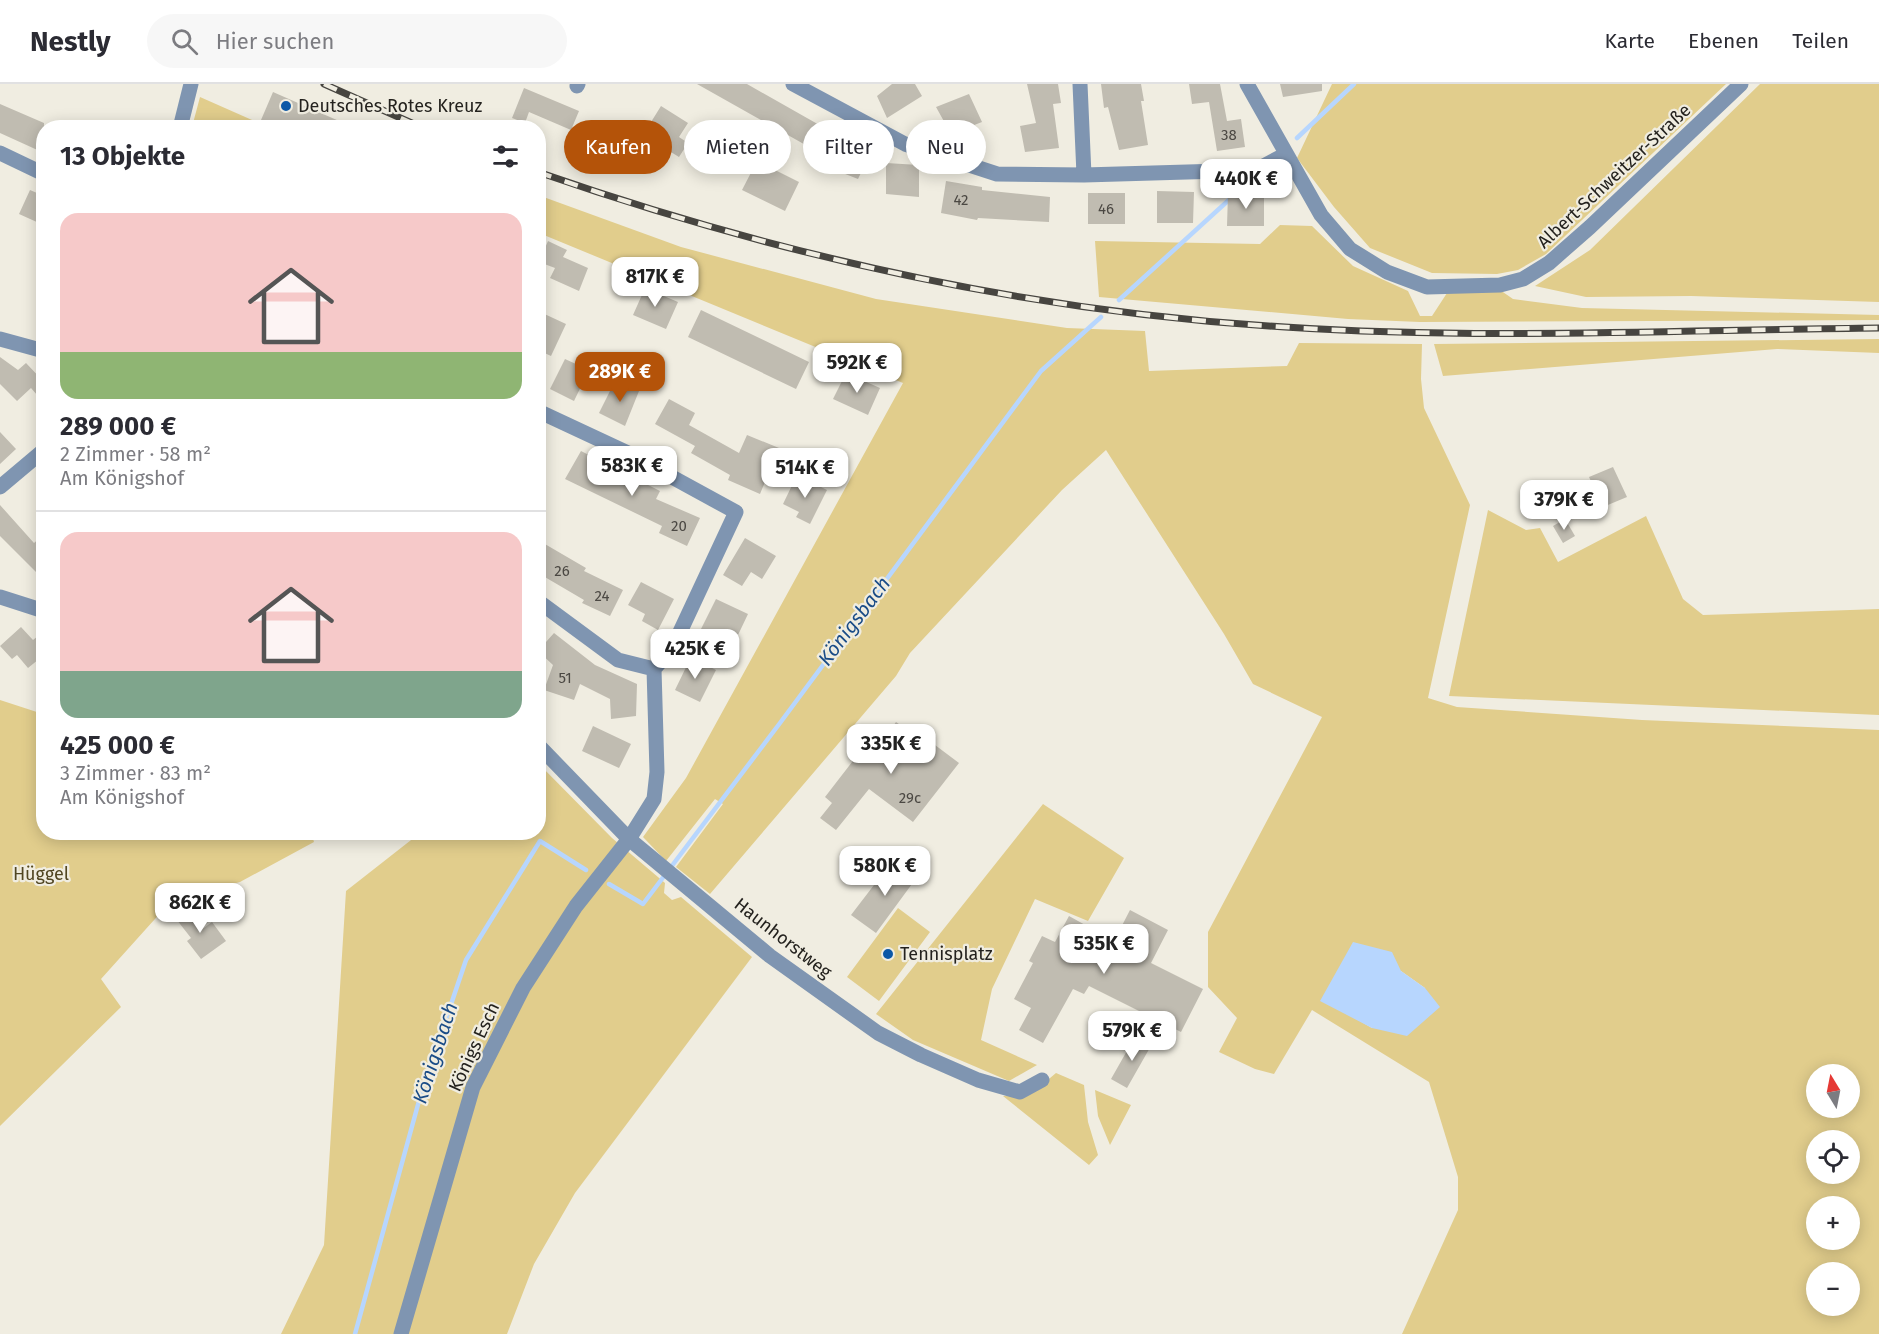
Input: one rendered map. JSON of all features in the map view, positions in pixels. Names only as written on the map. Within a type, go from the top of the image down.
[{"type":"street","points":[[182,120],[191,84]]},
{"type":"street","points":[[793,84],[905,144],[997,174],[1084,175],[1256,170],[1286,154]]},
{"type":"street","points":[[1080,84],[1084,175]]},
{"type":"street","name":"Albert-Schweitzer-Straße","points":[[1247,84],[1321,215],[1350,249],[1387,272],[1427,286],[1500,285],[1523,279],[1549,263],[1599,219],[1741,84]]},
{"type":"street","points":[[0,153],[36,170]]},
{"type":"street","points":[[0,339],[36,349]]},
{"type":"street","points":[[546,415],[628,453],[736,512],[673,647],[654,669],[618,660],[546,607]]},
{"type":"street","points":[[0,487],[36,457]]},
{"type":"street","points":[[0,597],[36,608]]},
{"type":"street","name":"Königs Esch","points":[[401,1334],[473,1087],[523,988],[576,906],[629,839],[654,799],[657,772],[654,669]]},
{"type":"street","name":"Haunhorstweg","points":[[546,754],[629,839],[770,956],[878,1033],[978,1080],[1020,1092],[1042,1080]]},
{"type":"green space","points":[[1332,84],[1726,84],[1546,254],[1518,270],[1497,274],[1432,273],[1370,248],[1334,207],[1297,158]]},
{"type":"green space","points":[[1760,84],[1879,84],[1879,302],[1691,296],[1586,297],[1535,286],[1590,250]]},
{"type":"green space","points":[[200,97],[252,120],[194,120]]},
{"type":"green space","points":[[546,198],[681,247],[876,299],[1067,328],[1145,331],[1149,371],[1287,366],[1299,343],[1422,344],[1421,379],[1424,408],[1470,505],[1428,698],[1457,707],[1642,720],[1879,730],[1879,1334],[1402,1334],[1458,1210],[1458,1177],[1429,1082],[1312,1010],[1274,1074],[1255,1069],[1219,1052],[1237,1018],[1208,987],[1208,932],[1322,717],[1253,684],[1224,634],[1106,450],[1062,490],[910,653],[896,676],[710,894],[676,867],[723,804],[715,799],[666,861],[643,837],[686,778],[903,383],[546,236]],"holes":[[[1401,971],[1425,988],[1372,1028],[1358,1020]]]},
{"type":"green space","points":[[1280,225],[1312,226],[1353,266],[1408,291],[1420,316],[1432,316],[1447,293],[1500,290],[1513,299],[1582,308],[1879,315],[1879,320],[1420,322],[1348,319],[1099,297],[1095,241],[1260,244]]},
{"type":"green space","points":[[1879,339],[1879,353],[1777,349],[1443,376],[1434,344]]},
{"type":"green space","points":[[1488,510],[1526,530],[1540,528],[1558,562],[1646,516],[1683,599],[1703,615],[1879,609],[1879,715],[1449,696]]},
{"type":"green space","name":"Hüggel","points":[[0,700],[36,712],[36,840],[313,840],[314,842],[240,882],[172,900],[101,979],[121,1007],[0,1126]]},
{"type":"green space","points":[[546,771],[612,838],[665,883],[664,893],[672,900],[681,897],[752,957],[575,1193],[534,1264],[507,1334],[281,1334],[324,1245],[346,891],[411,840],[546,840]]},
{"type":"green space","points":[[1043,804],[1124,858],[1088,921],[1035,899],[992,989],[981,1040],[1037,1065],[1009,1081],[913,1040],[876,1014]]},
{"type":"green space","name":"Tennisplatz","points":[[898,908],[930,932],[879,1001],[847,977]]},
{"type":"green space","points":[[1056,1073],[1084,1085],[1088,1122],[1098,1155],[1089,1165],[1003,1096],[1031,1094]]},
{"type":"green space","points":[[1095,1090],[1131,1105],[1110,1145],[1098,1116]]},
{"type":"water","points":[[1353,942],[1392,952],[1401,971],[1425,988],[1440,1007],[1407,1036],[1372,1028],[1320,1001]]},
{"type":"building","points":[[697,84],[747,84],[810,120],[803,120],[803,144],[791,137],[791,120],[761,120]]},
{"type":"building","points":[[892,84],[915,84],[922,96],[887,118],[877,96]]},
{"type":"building","points":[[1027,84],[1058,84],[1061,103],[1053,104],[1059,148],[1025,152],[1020,126],[1036,123]]},
{"type":"building","points":[[1101,84],[1141,84],[1144,101],[1141,101],[1148,145],[1119,150],[1108,107],[1104,108]]},
{"type":"building","points":[[1189,84],[1220,84],[1227,121],[1241,119],[1245,147],[1217,151],[1209,102],[1192,104]]},
{"type":"building","points":[[1280,84],[1322,84],[1322,91],[1283,97]]},
{"type":"building","points":[[524,88],[579,111],[575,120],[564,120],[564,127],[529,112],[526,120],[512,118]]},
{"type":"building","name":"Deutsches Rotes Kreuz","points":[[273,92],[337,120],[261,120]]},
{"type":"building","points":[[969,94],[981,120],[943,120],[936,107]]},
{"type":"building","points":[[0,104],[37,120],[36,149],[0,133]]},
{"type":"building","points":[[661,106],[684,120],[684,129],[679,137],[684,140],[684,149],[679,157],[672,153],[672,120],[652,120]]},
{"type":"building","points":[[894,163],[906,164],[906,174],[919,174],[919,197],[886,194],[886,174],[894,174]]},
{"type":"building","points":[[750,174],[783,174],[799,182],[785,211],[742,190]]},
{"type":"building","points":[[845,174],[860,174],[858,179]]},
{"type":"building","points":[[946,181],[982,187],[982,190],[1050,197],[1049,222],[978,218],[977,220],[941,213]]},
{"type":"building","points":[[30,190],[36,193],[36,222],[19,214]]},
{"type":"building","points":[[1157,191],[1194,192],[1193,223],[1157,223]]},
{"type":"building","points":[[1088,193],[1125,193],[1125,224],[1088,224]]},
{"type":"building","points":[[1228,194],[1264,195],[1264,226],[1227,226]]},
{"type":"building","points":[[548,241],[567,250],[563,257],[588,268],[579,291],[550,278],[555,268],[546,265]]},
{"type":"building","points":[[645,288],[678,302],[666,329],[633,315]]},
{"type":"building","points":[[701,310],[809,362],[796,389],[688,337]]},
{"type":"building","points":[[546,315],[566,324],[551,356],[546,354]]},
{"type":"building","points":[[0,357],[18,370],[26,363],[36,374],[36,394],[31,388],[17,401],[0,384]]},
{"type":"building","points":[[565,359],[589,370],[574,401],[550,389]]},
{"type":"building","points":[[846,373],[880,388],[868,415],[833,399]]},
{"type":"building","points":[[616,379],[639,391],[625,426],[599,413]]},
{"type":"building","points":[[669,399],[695,413],[689,425],[739,453],[747,435],[779,448],[760,494],[728,480],[730,475],[691,453],[695,446],[655,424]]},
{"type":"building","points":[[0,432],[16,449],[0,464]]},
{"type":"building","points":[[581,451],[660,491],[656,499],[700,518],[687,546],[659,533],[662,526],[565,479]]},
{"type":"building","points":[[1613,467],[1627,497],[1603,507],[1589,477]]},
{"type":"building","points":[[797,475],[827,490],[810,524],[796,517],[799,512],[783,504]]},
{"type":"building","points":[[0,505],[34,543],[36,541],[36,572],[0,536]]},
{"type":"building","points":[[1565,519],[1575,536],[1563,543],[1553,526]]},
{"type":"building","points":[[745,538],[776,556],[762,579],[751,572],[742,586],[723,575]]},
{"type":"building","points":[[546,545],[586,568],[584,571],[623,590],[610,616],[582,603],[584,600],[546,578]]},
{"type":"building","points":[[641,582],[674,599],[658,630],[642,621],[645,614],[628,605]]},
{"type":"building","points":[[716,599],[748,614],[738,635],[728,630],[724,639],[701,629]]},
{"type":"building","points":[[21,627],[33,640],[36,638],[36,662],[28,668],[17,655],[12,659],[0,646]]},
{"type":"building","points":[[554,633],[595,665],[637,684],[636,716],[611,719],[610,699],[580,684],[574,700],[546,691],[553,665],[546,658],[546,642]]},
{"type":"building","points":[[691,657],[716,670],[700,702],[675,690]]},
{"type":"building","points":[[896,722],[928,745],[931,742],[959,763],[913,822],[869,789],[836,830],[820,818],[832,803],[825,797],[859,753],[862,755],[885,724],[891,729]]},
{"type":"building","points":[[593,726],[631,744],[619,768],[582,751]]},
{"type":"building","points":[[907,862],[920,873],[876,933],[851,915],[887,868],[897,875]]},
{"type":"building","points":[[184,906],[201,930],[212,922],[226,941],[201,959],[187,941],[191,938],[173,915]]},
{"type":"building","points":[[1130,910],[1168,930],[1151,963],[1203,989],[1181,1032],[1089,986],[1084,994],[1073,989],[1043,1043],[1019,1030],[1031,1008],[1014,999],[1033,963],[1029,961],[1042,936],[1055,942],[1069,916],[1114,941]]},
{"type":"building","points":[[1136,1035],[1152,1044],[1127,1088],[1111,1079]]},
{"type":"waterway","name":"Königsbach","points":[[1297,138],[1354,84]]},
{"type":"waterway","name":"Königsbach","points":[[1119,300],[1242,188]]},
{"type":"waterway","name":"Königsbach","points":[[609,884],[643,904],[1041,371],[1101,317]]},
{"type":"waterway","name":"Königsbach","points":[[355,1334],[422,1090],[466,960],[540,841],[586,870]]},
{"type":"railway","points":[[324,84],[405,120]]},
{"type":"railway","points":[[546,175],[721,230],[813,254],[1000,294],[1190,319],[1359,331],[1507,334],[1879,328]]},
{"type":"place","name":"Deutsches Rotes Kreuz","points":[[286,106]]},
{"type":"place","name":"Tennisplatz","points":[[888,954]]}]
